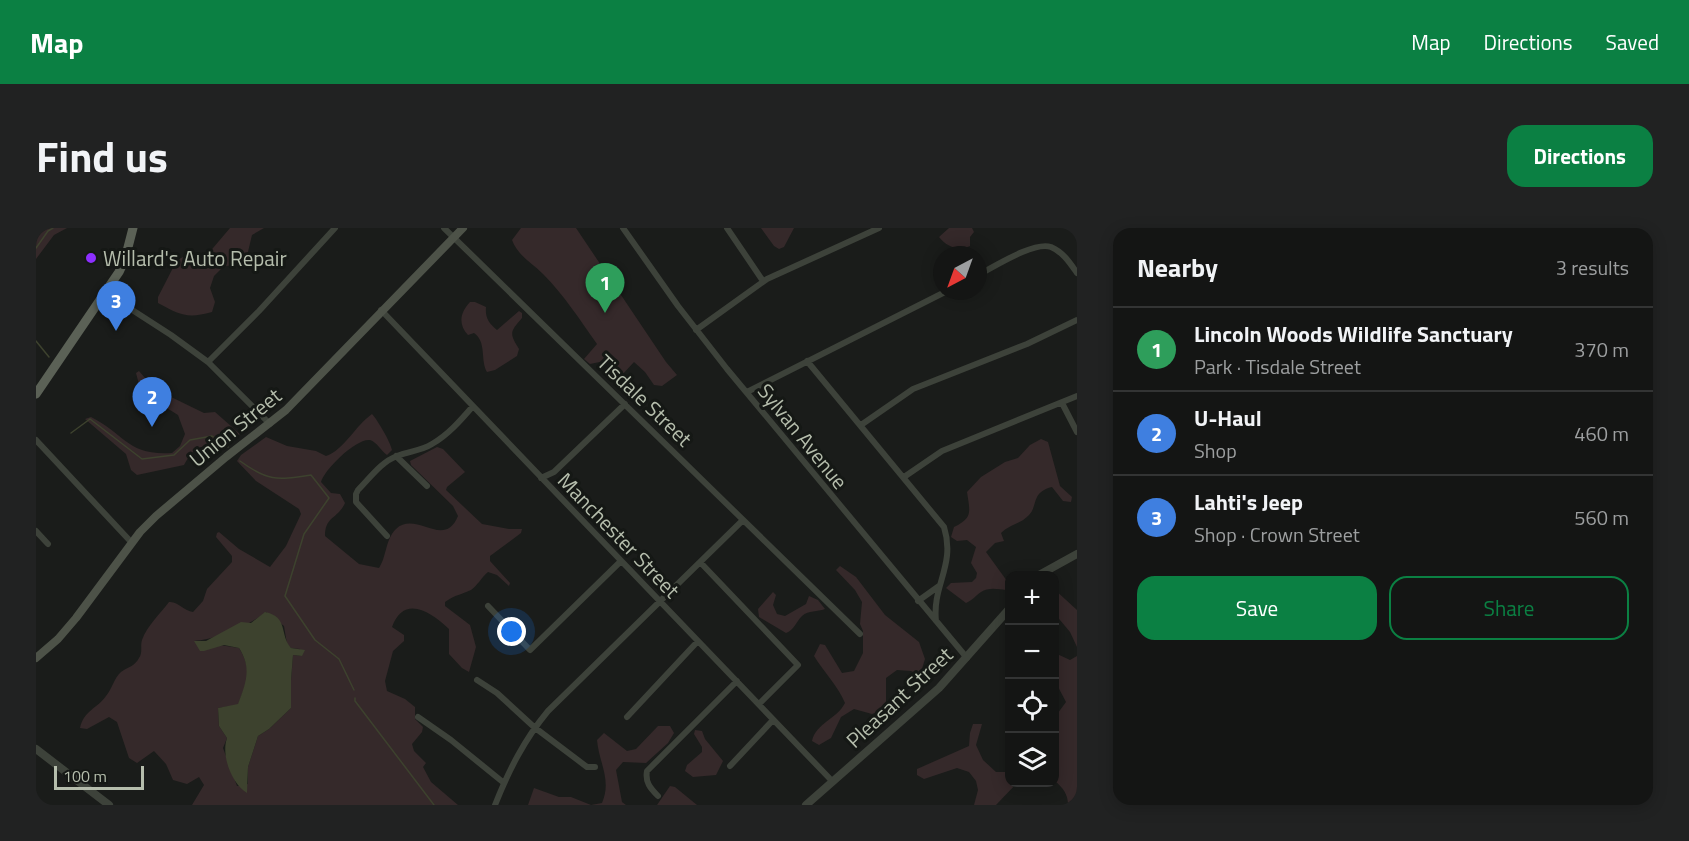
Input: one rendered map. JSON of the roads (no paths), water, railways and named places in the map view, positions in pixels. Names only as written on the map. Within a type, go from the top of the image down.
[{"type":"main road","points":[[36,394],[106,293],[125,259],[133,228]]},
{"type":"main road","name":"Union Street","points":[[36,657],[58,639],[132,543],[167,506],[270,424],[301,395],[463,228]]},
{"type":"street","points":[[208,362],[259,311],[335,228]]},
{"type":"street","name":"Tisdale Street","points":[[444,228],[860,634]]},
{"type":"street","name":"Sylvan Avenue","points":[[623,228],[696,330],[967,658]]},
{"type":"street","points":[[727,228],[763,281]]},
{"type":"street","points":[[696,330],[763,281],[879,228]]},
{"type":"street","points":[[987,270],[1034,247],[1047,246],[1066,258],[1077,273]]},
{"type":"street","points":[[106,293],[208,362],[270,424]]},
{"type":"street","points":[[747,392],[933,298]]},
{"type":"street","name":"Manchester Street","points":[[381,310],[833,782]]},
{"type":"street","points":[[861,425],[913,389],[1015,349],[1077,320]]},
{"type":"street","points":[[807,361],[943,524],[949,554],[935,608],[936,622]]},
{"type":"street","points":[[904,477],[942,451],[1077,396]]},
{"type":"street","points":[[1062,403],[1077,432]]},
{"type":"street","points":[[541,478],[554,472],[625,404]]},
{"type":"street","points":[[387,536],[360,508],[356,498],[358,490],[387,461],[396,456],[422,450],[434,443],[473,406]]},
{"type":"street","points":[[36,440],[132,543]]},
{"type":"street","points":[[396,456],[427,486]]},
{"type":"street","points":[[495,805],[513,761],[534,727],[562,696],[743,520]]},
{"type":"street","points":[[36,531],[48,544]]},
{"type":"street","points":[[1048,571],[1077,555]]},
{"type":"street","points":[[488,606],[530,650],[621,561]]},
{"type":"street","points":[[700,562],[798,665],[759,704]]},
{"type":"street","points":[[918,601],[940,585]]},
{"type":"street","name":"Pleasant Street","points":[[806,805],[939,688],[1005,614]]},
{"type":"street","points":[[627,717],[698,641]]},
{"type":"street","points":[[477,681],[497,693],[534,727],[587,767],[595,766]]},
{"type":"street","points":[[658,796],[648,785],[647,771],[737,681]]},
{"type":"street","points":[[418,717],[451,740],[504,783]]},
{"type":"street","points":[[730,766],[773,720]]},
{"type":"street","points":[[36,749],[109,805]]},
{"type":"waterway","points":[[36,248],[48,231],[53,228]]},
{"type":"waterway","points":[[36,341],[49,357]]},
{"type":"waterway","points":[[71,433],[90,419],[142,459],[174,455],[190,440],[212,436],[228,447]]},
{"type":"waterway","points":[[240,461],[259,473],[274,478],[311,475],[329,498],[304,534],[285,596],[315,640],[339,659],[354,690]]},
{"type":"waterway","points":[[355,698],[434,805]]},
{"type":"place","name":"Willard's Auto Repair","points":[[91,258]]},
{"type":"place","name":"Lincoln Woods Wildlife Sanctuary","points":[[605,313]]},
{"type":"place","name":"Lahti's Jeep","points":[[116,331]]},
{"type":"place","name":"U-Haul","points":[[152,427]]}]
